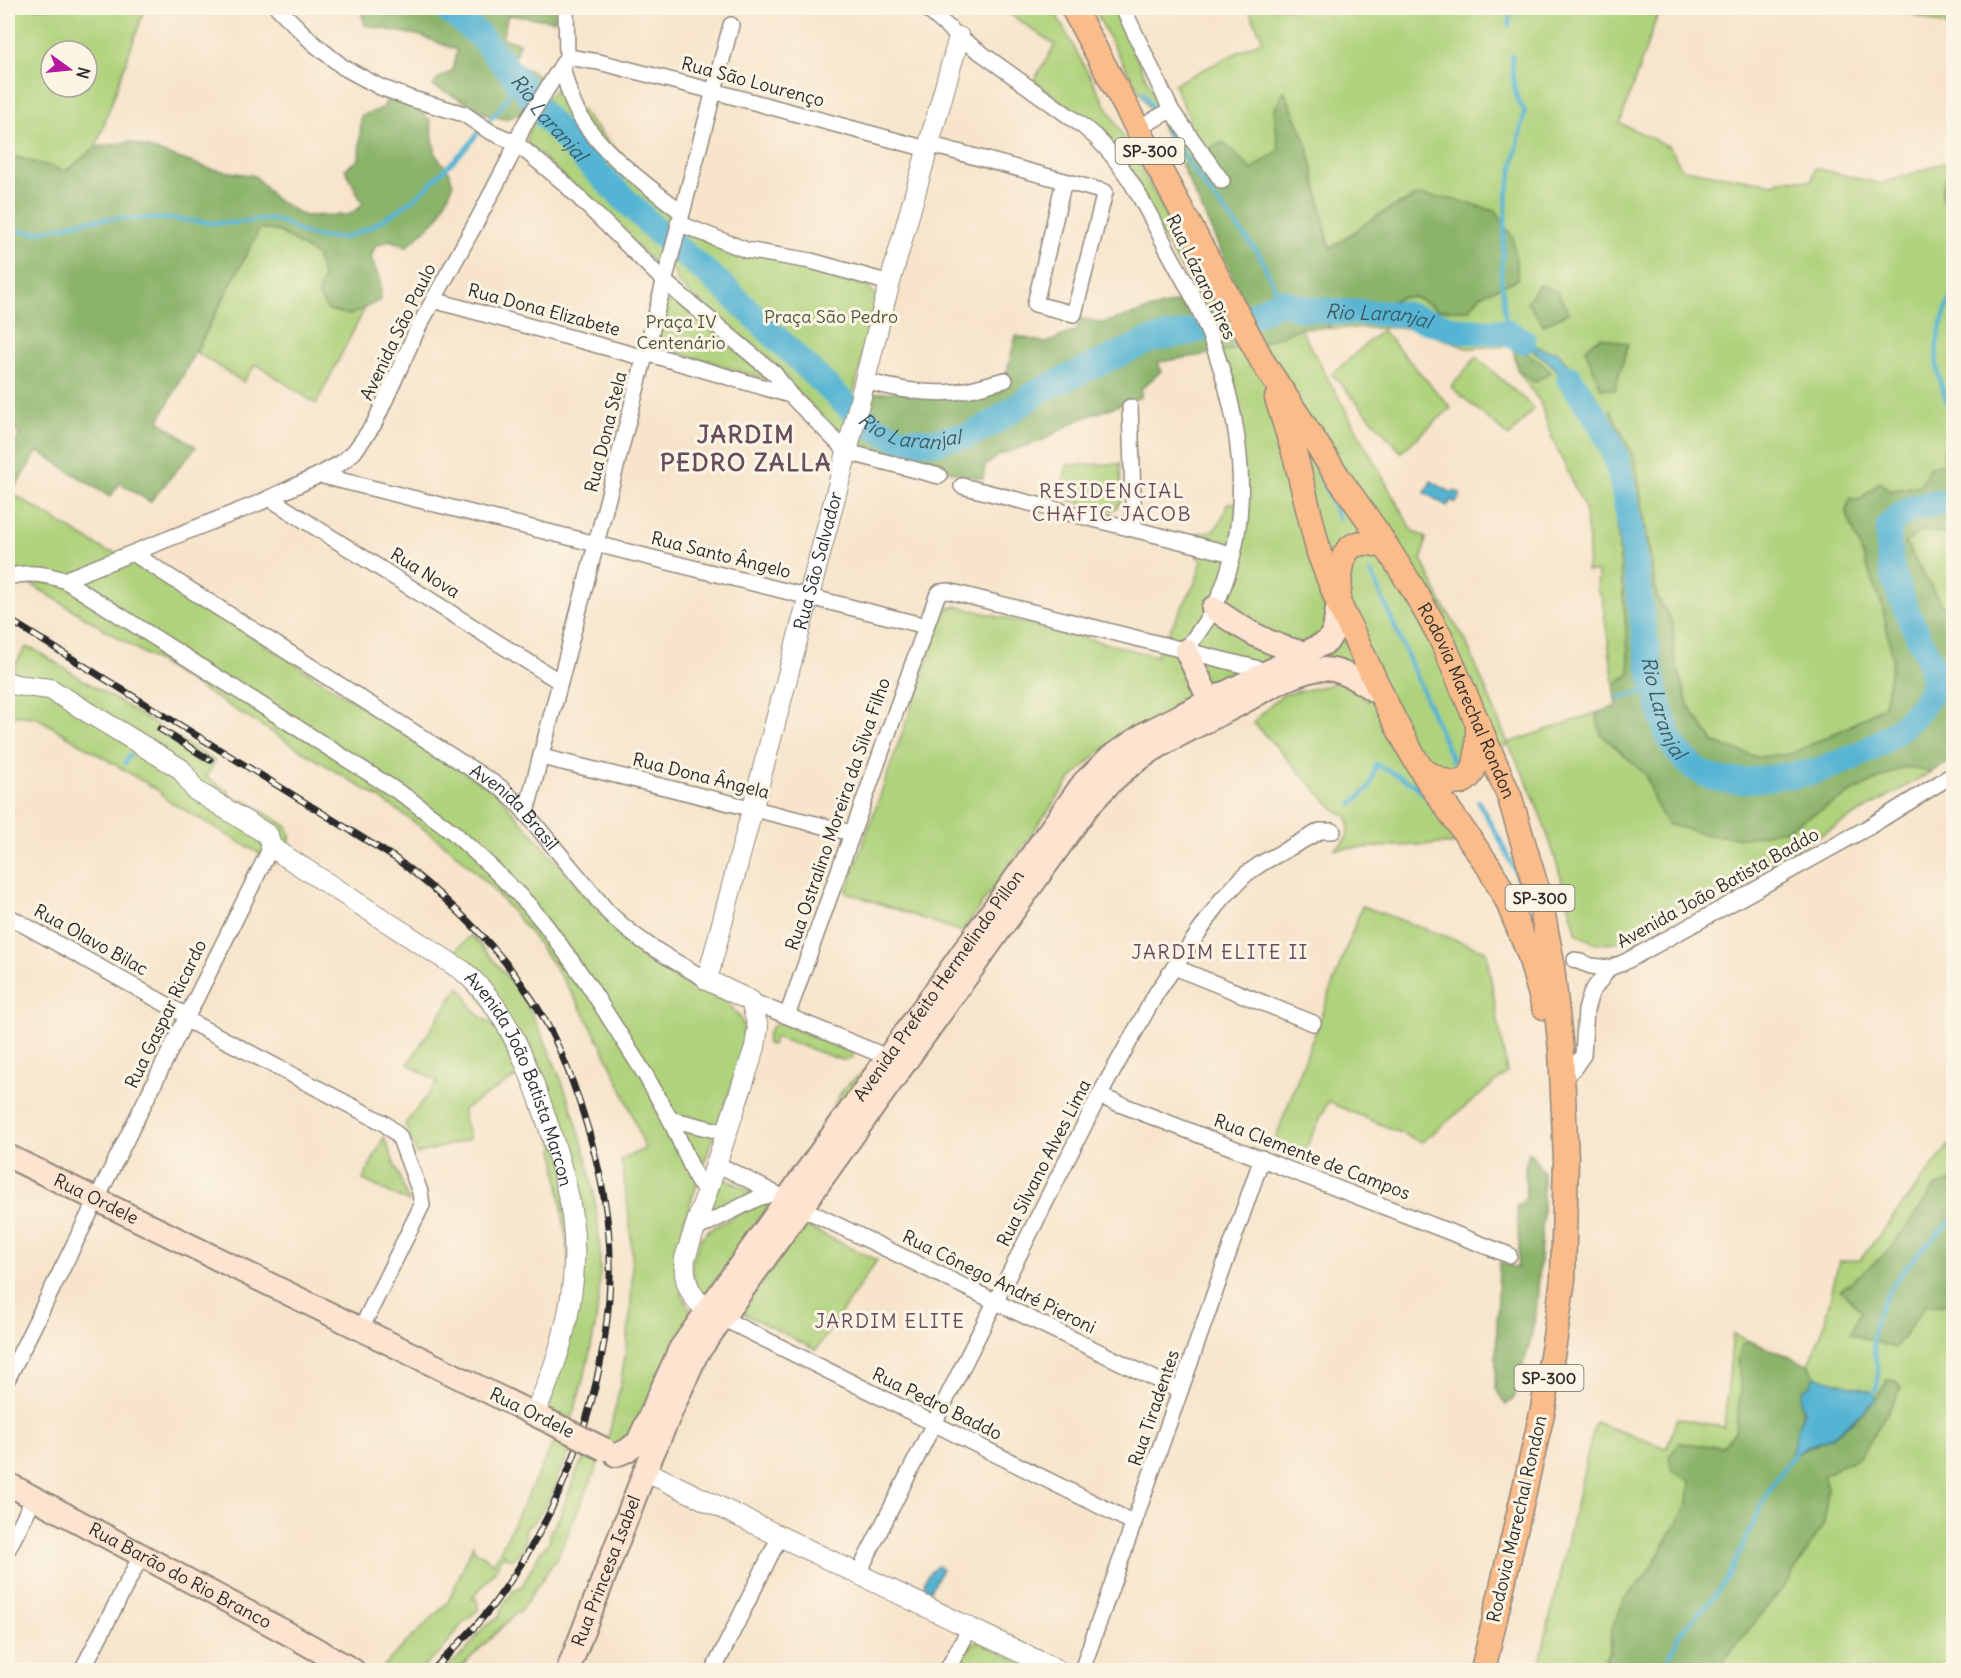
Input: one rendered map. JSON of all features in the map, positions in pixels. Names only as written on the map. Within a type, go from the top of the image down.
[{"type":"main road","name":"Rodovia Marechal Rondon","points":[[1073,8],[1260,356],[1412,587],[1440,636],[1510,798],[1542,908],[1551,957],[1561,1050],[1566,1160],[1566,1206],[1559,1309],[1543,1409],[1483,1671]]},
{"type":"main road","name":"Rodovia Marechal Rondon","points":[[1260,356],[1293,449],[1323,565],[1338,602],[1381,695],[1422,770],[1489,867],[1515,917],[1535,971],[1561,1080]]},
{"type":"main road","points":[[1338,602],[1343,561],[1349,549],[1355,544],[1364,542],[1385,546]]},
{"type":"main road","name":"Avenida Prefeito Hermelindo Pillon","points":[[1091,789],[1157,748],[1267,671],[1323,645],[1331,637],[1338,602]]},
{"type":"main road","points":[[1214,608],[1249,633],[1285,649],[1304,653]]},
{"type":"main road","points":[[1186,650],[1211,709]]},
{"type":"main road","points":[[1182,714],[1189,683],[1186,650]]},
{"type":"main road","name":"Avenida Prefeito Hermelindo Pillon","points":[[610,1452],[634,1446],[640,1438],[684,1359],[787,1200],[854,1120],[1091,789],[1110,757],[1147,732],[1182,714],[1211,709],[1318,670],[1330,669],[1342,672],[1381,695]]},
{"type":"main road","points":[[1422,770],[1449,782],[1461,782],[1470,776],[1478,760],[1478,725]]},
{"type":"main road","name":"Rua Ordele","points":[[8,1156],[534,1414],[645,1471]]},
{"type":"main road","name":"Avenida Prefeito Hermelindo Pillon","points":[[645,1471],[684,1359]]},
{"type":"main road","name":"Rua Princesa Isabel","points":[[568,1671],[645,1471]]},
{"type":"main road","name":"Rua Barão do Rio Branco","points":[[8,1484],[353,1671]]},
{"type":"street","points":[[278,8],[313,43],[344,68],[380,87],[412,99],[452,109],[516,143],[563,182],[664,282],[776,374],[790,394],[848,452],[939,476]]},
{"type":"street","points":[[566,8],[565,61],[577,112],[595,136],[631,171],[678,223],[746,250],[811,261],[890,284]]},
{"type":"street","name":"Rua Lázaro Pires","points":[[926,8],[959,37],[1084,127],[1102,143],[1141,201],[1201,314],[1213,344],[1232,409],[1240,463],[1240,516],[1232,554],[1214,608],[1186,650]]},
{"type":"street","points":[[1123,8],[1171,110],[1222,181]]},
{"type":"street","name":"Rua Dona Stela","points":[[526,813],[731,25]]},
{"type":"street","name":"Rua São Salvador","points":[[707,980],[751,808],[848,452],[890,284],[959,37]]},
{"type":"street","name":"Rua São Lourenço","points":[[565,61],[600,62],[1064,181],[1105,192],[1074,314],[1035,304],[1064,181]]},
{"type":"street","name":"Avenida São Paulo","points":[[64,580],[134,554],[269,498],[319,475],[350,456],[368,434],[433,300],[478,219],[528,119],[565,61]]},
{"type":"street","points":[[1137,129],[1171,110]]},
{"type":"street","name":"Rua Dona Elizabete","points":[[433,300],[790,394]]},
{"type":"street","points":[[862,389],[941,393],[963,391],[1005,380]]},
{"type":"street","points":[[1130,407],[1134,528]]},
{"type":"street","name":"Rua Santo Ângelo","points":[[319,475],[926,626]]},
{"type":"street","points":[[962,486],[1232,554]]},
{"type":"street","name":"Rua Nova","points":[[269,498],[560,682]]},
{"type":"street","name":"Avenida Brasil","points":[[134,554],[500,787],[526,813],[607,911],[643,943],[707,980],[751,1001],[895,1063]]},
{"type":"street","points":[[8,576],[35,573],[47,574],[64,580],[408,798],[476,852],[545,924],[588,984],[646,1076],[670,1119],[698,1182],[707,1191]]},
{"type":"street","points":[[926,626],[937,596],[943,590],[1267,671]]},
{"type":"street","name":"Rua Ostralino Moreira da Silva Filho","points":[[787,1016],[926,626]]},
{"type":"street","name":"Avenida João Batista Marcon","points":[[8,682],[50,689],[181,769],[195,790],[268,836],[271,847],[463,971],[495,1006],[521,1052],[560,1166],[569,1200],[573,1234],[572,1275],[566,1324],[551,1375],[534,1414]]},
{"type":"street","name":"Rua Dona Ângela","points":[[542,756],[852,833]]},
{"type":"street","name":"Avenida João Batista Baddo","points":[[1561,1080],[1574,1068],[1583,1055],[1588,1001],[1609,968],[1625,962],[1866,828],[1953,774]]},
{"type":"street","name":"Rua Silvano Alves Lima","points":[[858,1574],[1099,1096],[1137,1025],[1174,967],[1222,899],[1246,874],[1262,862],[1320,831],[1333,831]]},
{"type":"street","name":"Rua Gaspar Ricardo","points":[[8,1378],[271,847]]},
{"type":"street","name":"Rua Olavo Bilac","points":[[8,916],[186,1017],[384,1123],[399,1136],[420,1192],[422,1205],[361,1329]]},
{"type":"street","points":[[1575,960],[1591,966],[1609,968]]},
{"type":"street","points":[[1174,967],[1313,1023]]},
{"type":"street","points":[[715,1314],[692,1295],[685,1277],[685,1258],[757,1039],[757,1017],[751,1001]]},
{"type":"street","name":"Rua Clemente de Campos","points":[[1099,1096],[1509,1255]]},
{"type":"street","points":[[670,1119],[727,1133]]},
{"type":"street","name":"Rua Tiradentes","points":[[1082,1671],[1262,1158]]},
{"type":"street","name":"Rua Cônego André Pieroni","points":[[717,1164],[1180,1391]]},
{"type":"street","points":[[694,1230],[758,1198],[787,1200]]},
{"type":"street","name":"Rua Pedro Baddo","points":[[715,1314],[1134,1523]]},
{"type":"street","name":"Rua Ordele","points":[[645,1471],[1057,1671]]},
{"type":"street","points":[[8,1549],[34,1498]]},
{"type":"street","points":[[716,1665],[780,1536]]},
{"type":"street","points":[[82,1671],[141,1556]]},
{"type":"street","points":[[947,1671],[970,1628]]},
{"type":"green space","points":[[8,8],[145,8],[96,147],[66,171],[8,155]]},
{"type":"green space","points":[[360,8],[555,8],[556,21],[508,15],[502,38],[519,43],[513,63],[541,76],[521,114],[505,119],[488,115],[433,86],[439,78],[452,71],[457,50],[421,36],[365,25]]},
{"type":"green space","points":[[1001,8],[1053,8],[1216,305],[1207,310],[1097,130],[1034,80],[1055,45]]},
{"type":"green space","points":[[1094,8],[1112,8],[1157,100],[1156,107],[1150,110]]},
{"type":"green space","points":[[1248,8],[1660,8],[1620,123],[1670,147],[1682,169],[1773,184],[1784,179],[1812,181],[1815,168],[1880,184],[1953,160],[1953,447],[1944,449],[1944,464],[1930,467],[1920,485],[1890,491],[1880,482],[1846,511],[1883,608],[1893,659],[1884,706],[1848,727],[1791,754],[1757,757],[1714,743],[1688,705],[1674,655],[1673,624],[1657,596],[1635,460],[1599,432],[1614,488],[1630,675],[1614,684],[1602,597],[1597,591],[1598,572],[1587,571],[1589,540],[1584,507],[1552,438],[1540,402],[1517,369],[1513,346],[1466,348],[1415,328],[1330,328],[1327,323],[1337,312],[1338,301],[1388,302],[1403,297],[1415,297],[1439,310],[1469,310],[1481,295],[1518,279],[1418,195],[1377,216],[1330,249],[1307,143],[1285,92],[1274,110],[1279,150],[1252,170],[1195,156],[1187,159],[1183,168],[1162,128],[1169,125],[1176,128],[1190,120],[1174,84],[1263,40]]},
{"type":"green space","points":[[1893,8],[1953,8],[1953,28]]},
{"type":"green space","name":"Praça São Pedro","points":[[556,88],[563,91],[671,211],[683,235],[808,266],[867,286],[877,297],[844,433],[836,430],[795,389],[780,368],[682,287],[676,280],[674,271],[661,263],[653,262],[528,143],[527,137],[533,121],[521,114],[533,92],[545,100]]},
{"type":"green space","points":[[1284,91],[1307,143],[1330,249],[1377,216],[1418,195],[1451,199],[1496,211],[1513,238],[1518,279],[1481,295],[1469,310],[1439,310],[1415,297],[1403,297],[1388,302],[1338,301],[1337,312],[1327,323],[1330,328],[1300,328],[1265,342],[1222,352],[1158,362],[1161,371],[1141,389],[1141,397],[1078,420],[1045,439],[1000,455],[985,466],[983,479],[860,450],[857,447],[870,395],[873,393],[1003,387],[1016,336],[1046,343],[1077,330],[1080,318],[1102,323],[1181,301],[1193,319],[1239,291],[1183,168],[1186,159],[1223,142],[1252,170],[1279,150],[1274,110]]},
{"type":"green space","points":[[389,95],[413,105],[430,120],[436,156],[449,171],[453,185],[438,218],[406,247],[390,240],[375,246],[371,258],[380,280],[381,300],[350,315],[328,310],[318,295],[323,277],[316,255],[280,232],[260,228],[159,421],[196,447],[150,502],[120,483],[110,497],[38,451],[11,493],[8,470],[19,434],[8,427],[8,155],[66,171],[96,147],[130,142],[211,169],[255,176],[275,199],[304,216],[348,215],[363,205],[345,169],[359,159],[361,116],[383,108]]},
{"type":"green space","points":[[1953,169],[1953,219],[1941,194],[1944,183]]},
{"type":"green space","points":[[260,228],[280,232],[316,255],[323,277],[318,295],[350,315],[366,306],[316,404],[256,364],[243,382],[196,352]]},
{"type":"green space","points":[[1539,285],[1556,291],[1569,312],[1544,325],[1527,302]]},
{"type":"green space","name":"Praça IV Centenário","points":[[671,302],[678,303],[769,380],[663,348],[658,337],[667,305]]},
{"type":"green space","points":[[1300,328],[1412,530],[1426,538],[1422,560],[1444,607],[1465,639],[1508,743],[1596,713],[1601,734],[1647,775],[1655,803],[1864,786],[1904,767],[1931,772],[1708,899],[1671,910],[1637,932],[1615,942],[1603,944],[1591,941],[1577,934],[1540,813],[1508,744],[1426,793],[1461,843],[1334,849],[1342,843],[1349,831],[1347,816],[1335,810],[1253,722],[1282,695],[1333,684],[1333,677],[1363,696],[1368,702],[1370,681],[1343,623],[1137,730],[1135,726],[1096,755],[1070,780],[962,932],[846,892],[946,609],[956,606],[1156,656],[1196,581],[1202,561],[1197,557],[1199,533],[1211,531],[1219,524],[1227,503],[1247,503],[1222,352],[1265,342]]},
{"type":"green space","points":[[1382,330],[1451,408],[1401,452],[1332,374]]},
{"type":"green space","points":[[1601,337],[1628,344],[1615,390],[1601,388],[1585,349]]},
{"type":"green space","points":[[1513,346],[1538,360],[1551,372],[1534,382],[1517,369]]},
{"type":"green space","points":[[1476,357],[1534,408],[1509,437],[1451,387]]},
{"type":"green space","points":[[1611,411],[1635,460],[1656,596],[1673,624],[1674,655],[1688,705],[1714,743],[1757,757],[1791,754],[1848,727],[1884,706],[1893,659],[1883,608],[1846,511],[1850,498],[1860,500],[1880,482],[1890,491],[1920,485],[1930,467],[1944,463],[1944,449],[1953,447],[1953,535],[1923,530],[1905,543],[1953,624],[1953,760],[1931,772],[1904,767],[1864,786],[1787,829],[1746,838],[1708,835],[1667,824],[1655,803],[1646,775],[1601,734],[1596,713],[1617,706],[1614,684],[1630,674],[1614,488],[1599,432]]},
{"type":"green space","points":[[1120,464],[1121,501],[1116,509],[1059,498],[1067,465]]},
{"type":"green space","points":[[8,482],[11,493],[108,552],[126,556],[496,792],[616,930],[649,955],[727,1002],[739,1016],[743,1025],[745,1047],[683,1224],[681,1293],[693,1314],[634,1435],[618,1445],[607,1442],[617,1402],[630,1320],[631,1233],[621,1159],[645,1149],[613,1069],[572,994],[523,924],[464,861],[435,837],[384,801],[8,570]]},
{"type":"green space","points":[[1922,530],[1953,535],[1953,624],[1905,543]]},
{"type":"green space","points":[[1342,634],[1367,682],[1291,666]]},
{"type":"green space","points":[[26,647],[31,650],[32,648],[215,761],[206,777],[242,803],[244,800],[286,826],[289,831],[290,841],[276,863],[167,800],[159,791],[36,717],[8,715],[8,665],[13,668]]},
{"type":"green space","points":[[1362,906],[1486,951],[1507,1073],[1422,1142],[1328,1102],[1301,1159],[1272,1148]]},
{"type":"green space","points":[[471,935],[513,984],[538,1027],[575,1119],[584,1147],[596,1204],[600,1262],[599,1292],[589,1357],[571,1421],[548,1409],[575,1307],[548,1102],[452,954]]},
{"type":"green space","points":[[459,986],[479,1016],[491,1022],[519,1075],[462,1110],[470,1139],[417,1154],[405,1124],[438,1082],[408,1064]]},
{"type":"green space","points":[[780,1023],[852,1052],[853,1058],[842,1060],[775,1037],[772,1045],[767,1044],[769,1031]]},
{"type":"green space","points":[[869,1067],[789,1179],[844,1088]]},
{"type":"green space","points":[[384,1137],[409,1202],[363,1180]]},
{"type":"green space","points":[[1953,1140],[1953,1181],[1935,1187],[1890,1251],[1841,1290],[1925,1306],[1953,1304],[1953,1670],[1716,1670],[1788,1580],[1823,1475],[1861,1456],[1888,1380],[1876,1400],[1828,1439],[1791,1457],[1801,1399],[1815,1376],[1808,1364],[1823,1329],[1839,1261],[1860,1260]]},
{"type":"green space","points":[[1529,1152],[1543,1171],[1543,1213],[1537,1305],[1531,1338],[1514,1398],[1506,1405],[1495,1388],[1499,1262],[1517,1268],[1519,1247],[1517,1206],[1526,1199],[1525,1168]]},
{"type":"green space","points":[[721,1177],[753,1192],[712,1215],[708,1213]]},
{"type":"green space","points":[[1953,1181],[1953,1304],[1925,1306],[1895,1348],[1850,1334],[1861,1311],[1841,1290],[1890,1250],[1935,1187]]},
{"type":"green space","points":[[763,1201],[771,1204],[705,1295],[697,1291],[691,1265],[701,1238],[710,1229]]},
{"type":"green space","points":[[803,1225],[877,1260],[816,1350],[741,1312]]},
{"type":"green space","points":[[1733,1334],[1749,1341],[1742,1345],[1738,1358],[1741,1391],[1735,1432],[1722,1447],[1679,1443],[1673,1471],[1690,1481],[1688,1505],[1646,1576],[1626,1597],[1610,1639],[1610,1652],[1598,1665],[1598,1670],[1538,1670],[1595,1422],[1667,1448],[1677,1418],[1724,1427]]},
{"type":"green space","points":[[1749,1341],[1808,1364],[1815,1376],[1801,1399],[1801,1420],[1791,1456],[1824,1440],[1855,1420],[1870,1405],[1888,1380],[1896,1381],[1901,1389],[1861,1456],[1823,1475],[1828,1487],[1824,1524],[1789,1580],[1716,1670],[1598,1670],[1598,1665],[1610,1652],[1612,1627],[1626,1597],[1646,1576],[1688,1504],[1690,1481],[1672,1471],[1669,1457],[1679,1443],[1722,1447],[1735,1432],[1741,1391],[1738,1358],[1742,1345]]},
{"type":"green space","points":[[556,1438],[572,1446],[559,1472],[550,1498],[533,1524],[528,1526],[520,1552],[513,1559],[506,1558],[504,1554],[496,1569],[472,1599],[477,1599],[478,1610],[462,1624],[440,1653],[421,1670],[379,1670],[448,1602],[473,1545],[474,1550],[494,1563]]},
{"type":"green space","points":[[588,1454],[600,1460],[558,1556],[519,1613],[516,1613],[458,1670],[443,1670],[464,1653],[483,1628],[499,1617],[504,1603],[514,1590],[522,1586],[540,1552],[549,1542],[550,1532],[559,1518],[579,1466]]},
{"type":"green space","points":[[977,1641],[1038,1670],[958,1670],[972,1643]]},
{"type":"water","points":[[1364,308],[1436,315],[1438,332],[1402,320],[1338,312]]},
{"type":"water","points":[[1501,326],[1542,349],[1556,351],[1571,370],[1589,407],[1578,399],[1557,370],[1545,359],[1523,344],[1491,330]]},
{"type":"water","points":[[1431,481],[1452,493],[1454,491],[1461,494],[1456,503],[1451,500],[1447,506],[1425,493]]},
{"type":"water","points":[[1815,1376],[1869,1391],[1874,1394],[1876,1400],[1828,1439],[1808,1446],[1791,1457],[1798,1426],[1804,1412],[1802,1391],[1812,1384]]},
{"type":"water","points":[[938,1566],[942,1569],[931,1590],[924,1586],[925,1579]]},
{"type":"waterway","name":"Rio Laranjal","points":[[445,8],[478,34],[527,91],[539,110],[585,160],[658,232],[725,288],[839,398],[872,426],[899,439],[935,442],[968,436],[993,423],[1041,390],[1150,340],[1191,332],[1256,314],[1281,301],[1300,308],[1403,314],[1461,331],[1507,332],[1523,341]]},
{"type":"waterway","points":[[1509,26],[1510,8]]},
{"type":"waterway","points":[[1507,332],[1501,276],[1507,195],[1525,111],[1515,92],[1512,56]]},
{"type":"waterway","points":[[486,124],[498,111],[518,81]]},
{"type":"waterway","points":[[1143,92],[1152,107]]},
{"type":"waterway","points":[[1164,127],[1203,184],[1259,254],[1281,301]]},
{"type":"waterway","points":[[8,228],[35,233],[90,220],[122,218],[174,219],[213,223],[265,219],[278,220],[301,232],[319,237],[344,238],[369,228],[396,212],[422,192],[469,145],[480,130]]},
{"type":"waterway","points":[[1954,291],[1941,325],[1936,354],[1941,384],[1954,418]]},
{"type":"waterway","name":"Rio Laranjal","points":[[1569,378],[1605,432],[1619,469],[1630,525],[1650,668],[1666,729],[1680,755],[1710,777],[1730,781],[1751,780],[1804,774],[1825,768],[1850,759],[1887,739],[1916,713],[1930,692],[1933,674],[1928,656],[1895,581],[1889,555],[1889,526],[1903,513],[1918,506],[1954,502]]},
{"type":"waterway","points":[[1312,457],[1339,519]]},
{"type":"waterway","points":[[1370,573],[1453,761]]},
{"type":"waterway","points":[[1619,698],[1655,689]]},
{"type":"waterway","points":[[125,763],[130,755]]},
{"type":"waterway","points":[[1351,805],[1370,787],[1376,764],[1415,785],[1423,794]]},
{"type":"waterway","points":[[1478,801],[1515,871],[1534,929]]},
{"type":"waterway","points":[[1869,1397],[1874,1392],[1878,1379],[1873,1340],[1875,1323],[1881,1306],[1890,1289],[1914,1258],[1954,1219]]},
{"type":"waterway","points":[[1665,1670],[1679,1634],[1713,1598],[1729,1575],[1769,1490],[1794,1454]]},
{"type":"railway","points":[[8,619],[395,858],[415,873],[471,924],[520,981],[542,1015],[568,1070],[595,1154],[607,1216],[610,1279],[607,1322],[600,1365],[577,1449],[542,1528],[520,1566],[489,1611],[433,1670]]},
{"type":"railway","points":[[160,729],[210,760]]},
{"type":"district","name":"JARDIM PEDRO ZALLA","points":[[746,449]]},
{"type":"district","name":"RESIDENCIAL CHAFIC JACOB","points":[[1112,502]]},
{"type":"district","name":"JARDIM ELITE II","points":[[1220,952]]},
{"type":"district","name":"JARDIM ELITE","points":[[890,1321]]}]
